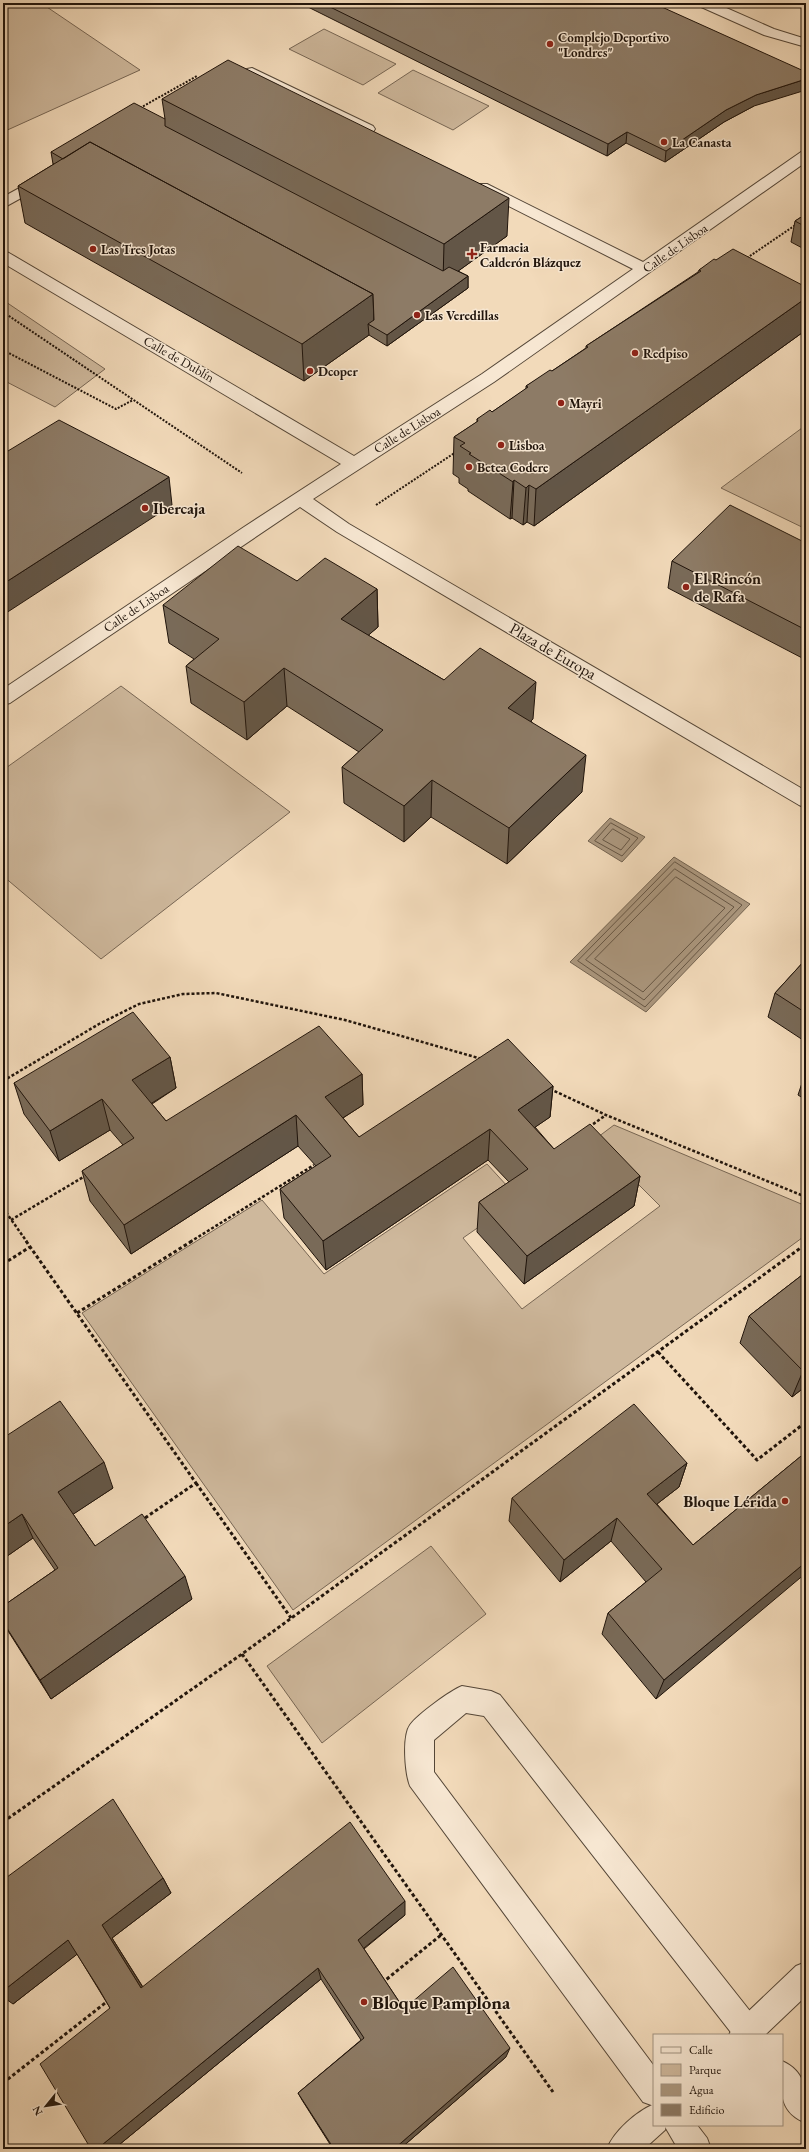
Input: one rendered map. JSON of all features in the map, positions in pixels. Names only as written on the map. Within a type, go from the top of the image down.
[{"type":"street","points":[[704,3],[769,32],[806,43]]},
{"type":"street","points":[[252,72],[380,136]]},
{"type":"street","name":"Calle de Lisboa","points":[[3,698],[250,531],[488,378],[806,156]]},
{"type":"street","points":[[3,203],[48,178]]},
{"type":"street","points":[[472,182],[646,269]]},
{"type":"street","name":"Calle de Dublín","points":[[3,256],[354,464]]},
{"type":"street","name":"Plaza de Europa","points":[[301,499],[343,528],[806,800]]},
{"type":"street","points":[[653,2090],[420,1776],[420,1734],[462,1699],[491,1704],[748,2034],[806,1976]]},
{"type":"street","points":[[783,2077],[806,2108]]},
{"type":"street","points":[[622,2149],[653,2121]]},
{"type":"street","points":[[680,2126],[696,2149]]},
{"type":"path","points":[[135,111],[197,76]]},
{"type":"path","points":[[747,258],[799,223]]},
{"type":"path","points":[[3,312],[242,473]]},
{"type":"path","points":[[3,350],[116,409],[133,400]]},
{"type":"path","points":[[376,505],[460,450]]},
{"type":"path","points":[[3,1080],[99,1024],[139,1004],[183,994],[216,993],[345,1020],[488,1061]]},
{"type":"path","points":[[544,1086],[606,1114],[806,1197]]},
{"type":"path","points":[[587,1128],[606,1114]]},
{"type":"path","points":[[77,1313],[314,1164]]},
{"type":"path","points":[[12,1220],[86,1175]]},
{"type":"path","points":[[3,1208],[291,1618]]},
{"type":"path","points":[[3,1822],[242,1654],[806,1244]]},
{"type":"path","points":[[3,1264],[30,1247]]},
{"type":"path","points":[[658,1352],[757,1460],[806,1422]]},
{"type":"path","points":[[139,1522],[196,1483]]},
{"type":"path","points":[[242,1654],[440,1935],[553,2092]]},
{"type":"path","points":[[381,1984],[440,1935]]},
{"type":"path","points":[[3,2083],[110,2000]]},
{"type":"green space","points":[[3,3],[41,3],[140,70],[3,132]]},
{"type":"green space","points":[[324,29],[396,64],[363,85],[289,49]]},
{"type":"green space","points":[[413,70],[489,106],[453,130],[378,93]]},
{"type":"green space","points":[[3,300],[105,369],[55,407],[3,380]]},
{"type":"green space","points":[[806,426],[806,529],[721,488],[802,428]]},
{"type":"green space","points":[[121,686],[290,812],[101,959],[3,876],[3,770]]},
{"type":"green space","points":[[614,1125],[806,1206],[806,1235],[293,1610],[82,1313],[262,1200],[324,1274],[487,1164],[519,1199],[463,1238],[522,1309],[660,1206],[594,1140]]},
{"type":"green space","points":[[431,1546],[486,1614],[322,1743],[267,1666]]},
{"type":"water","points":[[610,818],[645,837],[622,862],[588,841]]},
{"type":"water","points":[[674,857],[750,904],[646,1012],[570,962]]},
{"type":"building","name":"Complejo Deportivo \"Londres\"","points":[[322,3],[653,3],[806,72],[806,79],[756,95],[726,110],[666,151],[627,132],[608,144]]},
{"type":"building","points":[[228,60],[509,198],[444,244],[162,99]]},
{"type":"building","points":[[134,103],[165,119],[165,126],[443,271],[449,267],[468,276],[387,335],[368,324],[374,320],[373,294],[90,142],[63,159],[51,152]]},
{"type":"building","points":[[90,142],[373,294],[302,344],[18,186]]},
{"type":"building","points":[[806,214],[806,227],[795,221]]},
{"type":"building","points":[[733,249],[806,287],[806,298],[536,489],[529,485],[526,488],[514,480],[513,482],[469,454],[471,453],[460,446],[465,443],[454,437],[478,421],[477,419],[490,410],[492,412],[528,387],[526,386],[550,370],[552,371],[588,347],[586,346],[701,271],[699,270],[714,259],[716,260]]},
{"type":"building","points":[[59,420],[169,477],[3,584],[3,454]]},
{"type":"building","points":[[730,505],[806,543],[806,630],[672,561]]},
{"type":"building","points":[[238,546],[297,581],[325,558],[377,589],[341,619],[444,680],[480,648],[536,682],[508,708],[586,755],[509,828],[432,780],[404,806],[342,767],[383,730],[284,668],[244,702],[186,666],[219,639],[163,605]]},
{"type":"building","points":[[806,959],[806,1013],[775,993]]},
{"type":"building","points":[[133,1012],[170,1057],[132,1080],[166,1121],[319,1026],[362,1074],[325,1097],[359,1137],[508,1039],[553,1086],[518,1110],[554,1149],[590,1124],[640,1176],[527,1256],[479,1202],[528,1169],[490,1129],[323,1241],[280,1189],[331,1156],[296,1115],[124,1225],[82,1171],[134,1138],[102,1099],[50,1131],[14,1083]]},
{"type":"building","points":[[806,1272],[806,1369],[803,1371],[749,1316]]},
{"type":"building","points":[[60,1401],[104,1462],[58,1492],[95,1546],[142,1514],[185,1576],[40,1680],[3,1622],[3,1606],[58,1568],[22,1514],[3,1527],[3,1438]]},
{"type":"building","points":[[634,1404],[687,1463],[647,1494],[693,1545],[806,1452],[806,1562],[664,1680],[608,1613],[662,1569],[617,1518],[564,1560],[512,1498]]},
{"type":"building","points":[[113,1799],[163,1878],[102,1925],[141,1988],[350,1822],[405,1901],[358,1940],[404,2009],[453,1967],[510,2048],[394,2149],[334,2149],[298,2093],[364,2038],[318,1968],[97,2149],[91,2149],[40,2064],[110,2008],[68,1940],[3,1991],[3,1880]]},
{"type":"place","name":"Complejo Deportivo \"Londres\"","points":[[550,44]]},
{"type":"place","name":"La Canasta","points":[[664,142]]},
{"type":"place","name":"Las Tres Jotas","points":[[93,249]]},
{"type":"place","name":"Farmacia Calderón Blázquez","points":[[472,254]]},
{"type":"place","name":"Las Veredillas","points":[[417,315]]},
{"type":"place","name":"Redpiso","points":[[635,353]]},
{"type":"place","name":"Dcoper","points":[[310,371]]},
{"type":"place","name":"Mayri","points":[[561,403]]},
{"type":"place","name":"Lisboa","points":[[501,445]]},
{"type":"place","name":"Betea Codere","points":[[469,467]]},
{"type":"place","name":"Ibercaja","points":[[145,508]]},
{"type":"place","name":"El Rincón de Rafa","points":[[686,587]]},
{"type":"place","name":"Bloque Lérida","points":[[785,1501]]},
{"type":"place","name":"Bloque Pamplona","points":[[364,2002]]}]
